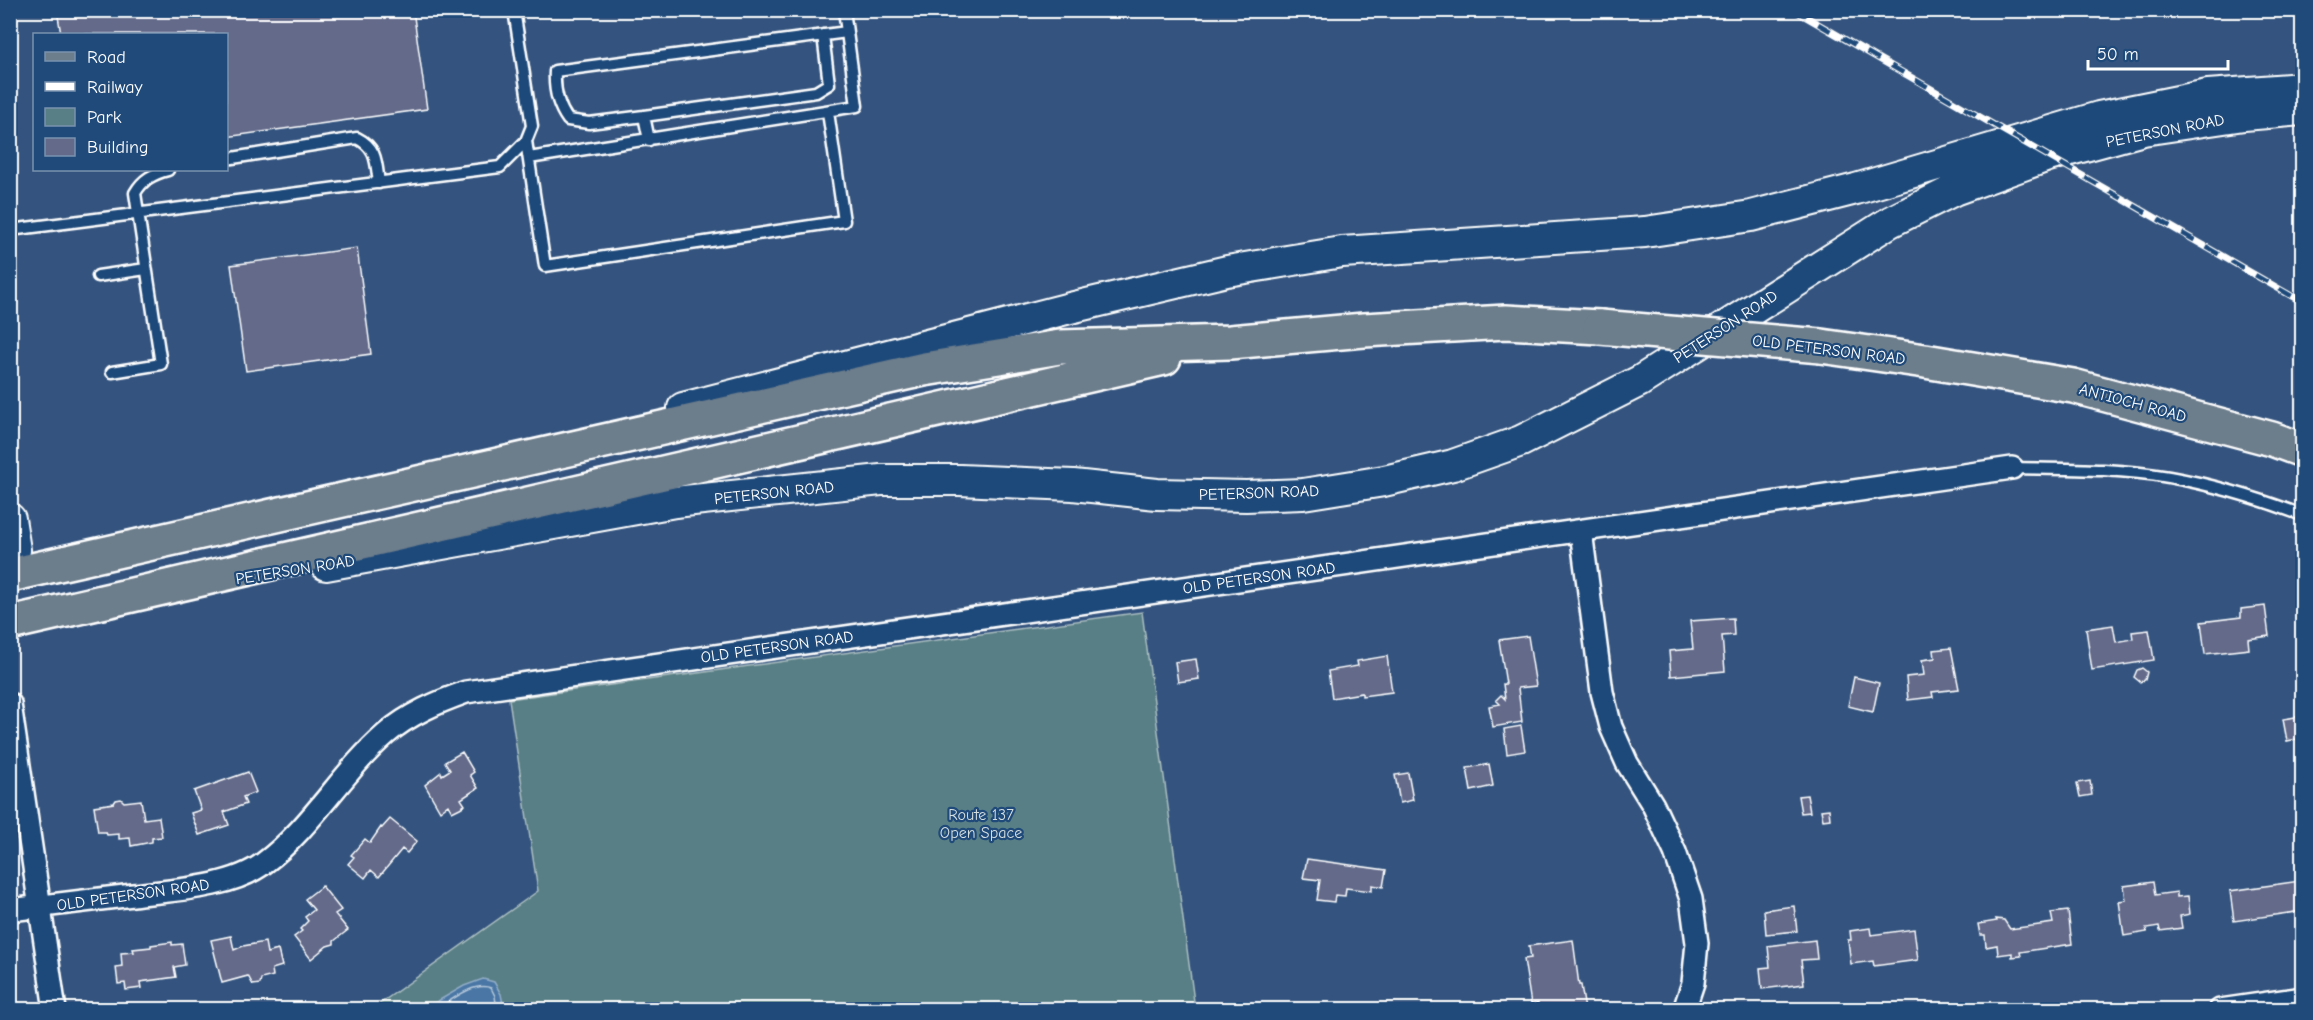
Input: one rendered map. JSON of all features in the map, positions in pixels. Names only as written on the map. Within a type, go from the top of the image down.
[{"type":"main road","name":"PETERSON ROAD","points":[[334,503],[683,408],[1059,311],[1227,271],[1342,252],[1645,232],[1751,216],[1856,189],[2099,117],[2208,95],[2302,88]]},
{"type":"main road","name":"PETERSON ROAD","points":[[175,587],[339,563],[675,502],[881,480],[1039,483],[1156,494],[1246,496],[1304,494],[1384,482],[1453,465],[1521,441],[1596,405],[1640,381],[1890,222],[1954,190],[2048,156],[2144,130],[2244,115],[2302,110]]},
{"type":"main road","name":"OLD PETERSON ROAD","points":[[1230,342],[1364,330],[1506,322],[1600,327],[1821,346],[1960,366]]},
{"type":"main road","name":"PETERSON ROAD","points":[[11,575],[924,369],[1060,347],[1230,342]]},
{"type":"main road","name":"PETERSON ROAD","points":[[10,623],[175,587],[1230,342]]},
{"type":"main road","name":"ANTIOCH ROAD","points":[[1960,366],[2073,386],[2272,439],[2302,450]]},
{"type":"main road","points":[[10,519],[15,550],[11,575]]},
{"type":"street","points":[[1684,1010],[1693,982],[1696,943],[1691,899],[1675,852],[1653,806],[1627,763],[1611,726],[1602,692],[1581,531],[2012,468]]},
{"type":"street","name":"OLD PETERSON ROAD","points":[[10,910],[197,886],[241,875],[263,864],[305,827],[386,734],[439,701],[466,692],[1581,531]]},
{"type":"street","points":[[10,704],[42,906],[55,1010]]},
{"type":"street","points":[[2220,1010],[2302,998]]},
{"type":"lane","points":[[10,230],[500,167],[526,141],[532,126],[514,10]]},
{"type":"lane","points":[[529,158],[857,106],[844,10]]},
{"type":"lane","points":[[823,35],[829,84],[816,92],[589,123],[568,120],[560,108],[554,85],[555,71],[823,35],[847,32]]},
{"type":"lane","points":[[526,141],[545,266],[844,221],[828,112]]},
{"type":"lane","points":[[644,116],[649,140]]},
{"type":"lane","points":[[228,159],[357,138],[369,144],[376,157],[379,183]]},
{"type":"lane","points":[[112,372],[161,364],[135,194],[142,182],[154,174],[164,171]]},
{"type":"lane","points":[[98,276],[146,269]]},
{"type":"lane","points":[[2012,468],[2074,468],[2169,477],[2265,501],[2302,515]]},
{"type":"green space","name":"Route 137 Open Space","points":[[1142,612],[1195,1009],[364,1010],[375,1007],[538,891],[509,699]]},
{"type":"water","points":[[483,979],[494,982],[501,994],[504,1009],[424,1009],[464,986]]},
{"type":"building","points":[[57,10],[413,10],[427,109],[228,137],[228,33],[61,33]]},
{"type":"building","points":[[357,248],[371,354],[246,371],[231,265]]},
{"type":"building","points":[[2265,606],[2269,636],[2248,639],[2249,649],[2205,654],[2201,622],[2241,617],[2241,609]]},
{"type":"building","points":[[1733,618],[1734,635],[1722,636],[1725,671],[1671,676],[1669,651],[1693,649],[1690,621]]},
{"type":"building","points":[[2113,625],[2116,642],[2133,639],[2132,632],[2149,630],[2154,660],[2092,670],[2086,629]]},
{"type":"building","points":[[1528,636],[1536,686],[1518,688],[1522,722],[1493,727],[1489,706],[1500,704],[1496,700],[1501,695],[1505,699],[1503,684],[1506,684],[1499,640]]},
{"type":"building","points":[[1951,648],[1959,689],[1932,692],[1933,697],[1908,700],[1906,677],[1924,675],[1922,660],[1935,658],[1934,650]]},
{"type":"building","points":[[1387,656],[1392,692],[1362,696],[1362,693],[1332,698],[1328,671],[1358,666],[1357,661]]},
{"type":"building","points":[[1196,659],[1199,679],[1178,682],[1175,662]]},
{"type":"building","points":[[2142,668],[2147,672],[2145,680],[2140,682],[2134,677],[2137,670]]},
{"type":"building","points":[[1854,677],[1879,683],[1873,712],[1848,706]]},
{"type":"building","points":[[2302,716],[2302,738],[2287,741],[2283,719]]},
{"type":"building","points":[[1521,726],[1525,751],[1507,754],[1504,729]]},
{"type":"building","points":[[462,752],[474,772],[470,775],[478,788],[461,799],[465,805],[452,812],[448,805],[440,811],[425,785],[441,772],[442,775],[450,770],[445,762]]},
{"type":"building","points":[[1489,764],[1493,786],[1471,791],[1467,768]]},
{"type":"building","points":[[248,772],[256,792],[243,797],[246,804],[224,812],[229,825],[199,835],[191,813],[201,810],[194,791]]},
{"type":"building","points":[[1408,773],[1413,800],[1400,803],[1395,775]]},
{"type":"building","points":[[2090,781],[2092,795],[2080,797],[2077,783]]},
{"type":"building","points":[[1807,795],[1810,812],[1801,813],[1798,796]]},
{"type":"building","points":[[121,799],[124,802],[141,800],[144,819],[159,817],[162,837],[152,838],[152,842],[131,846],[130,838],[119,839],[119,834],[107,835],[106,832],[98,832],[94,806],[114,803]]},
{"type":"building","points":[[1829,809],[1830,819],[1823,820],[1821,810]]},
{"type":"building","points":[[390,819],[417,841],[407,853],[402,849],[379,877],[371,870],[365,878],[348,864],[354,857],[351,855],[365,839],[370,843]]},
{"type":"building","points":[[1307,859],[1386,870],[1383,887],[1372,885],[1372,891],[1346,888],[1345,896],[1335,895],[1334,902],[1317,900],[1320,880],[1303,878]]},
{"type":"building","points":[[2300,881],[2302,911],[2234,921],[2230,891]]},
{"type":"building","points":[[2153,882],[2155,895],[2177,892],[2177,897],[2188,896],[2190,914],[2180,916],[2182,928],[2160,931],[2159,926],[2146,928],[2147,932],[2124,936],[2119,901],[2126,900],[2124,886]]},
{"type":"building","points":[[322,886],[341,910],[335,914],[348,930],[334,941],[334,944],[327,946],[311,959],[294,937],[302,931],[300,929],[308,921],[305,917],[314,910],[305,899]]},
{"type":"building","points":[[1794,906],[1797,931],[1766,934],[1764,910]]},
{"type":"building","points":[[2068,911],[2072,944],[2020,952],[2021,956],[2012,957],[2012,953],[1998,955],[1997,945],[1986,947],[1985,935],[1980,935],[1978,924],[1997,921],[1996,919],[2004,920],[2010,929],[2053,923],[2051,913]]},
{"type":"building","points":[[1870,928],[1871,935],[1914,929],[1918,960],[1874,966],[1873,961],[1851,964],[1848,940],[1851,940],[1850,931]]},
{"type":"building","points":[[231,936],[234,950],[265,942],[267,953],[278,950],[282,966],[272,969],[273,976],[261,979],[260,984],[253,985],[248,976],[222,983],[211,940]]},
{"type":"building","points":[[1573,940],[1585,1010],[1539,1010],[1538,1003],[1531,1004],[1524,959],[1531,958],[1529,946]]},
{"type":"building","points":[[1815,940],[1817,959],[1801,960],[1804,984],[1762,989],[1760,968],[1770,967],[1768,946]]},
{"type":"building","points":[[172,942],[172,945],[182,944],[185,965],[174,967],[176,977],[140,982],[141,988],[126,990],[125,983],[118,984],[116,967],[122,966],[121,953]]},
{"type":"railway","points":[[1794,10],[2302,302]]}]
